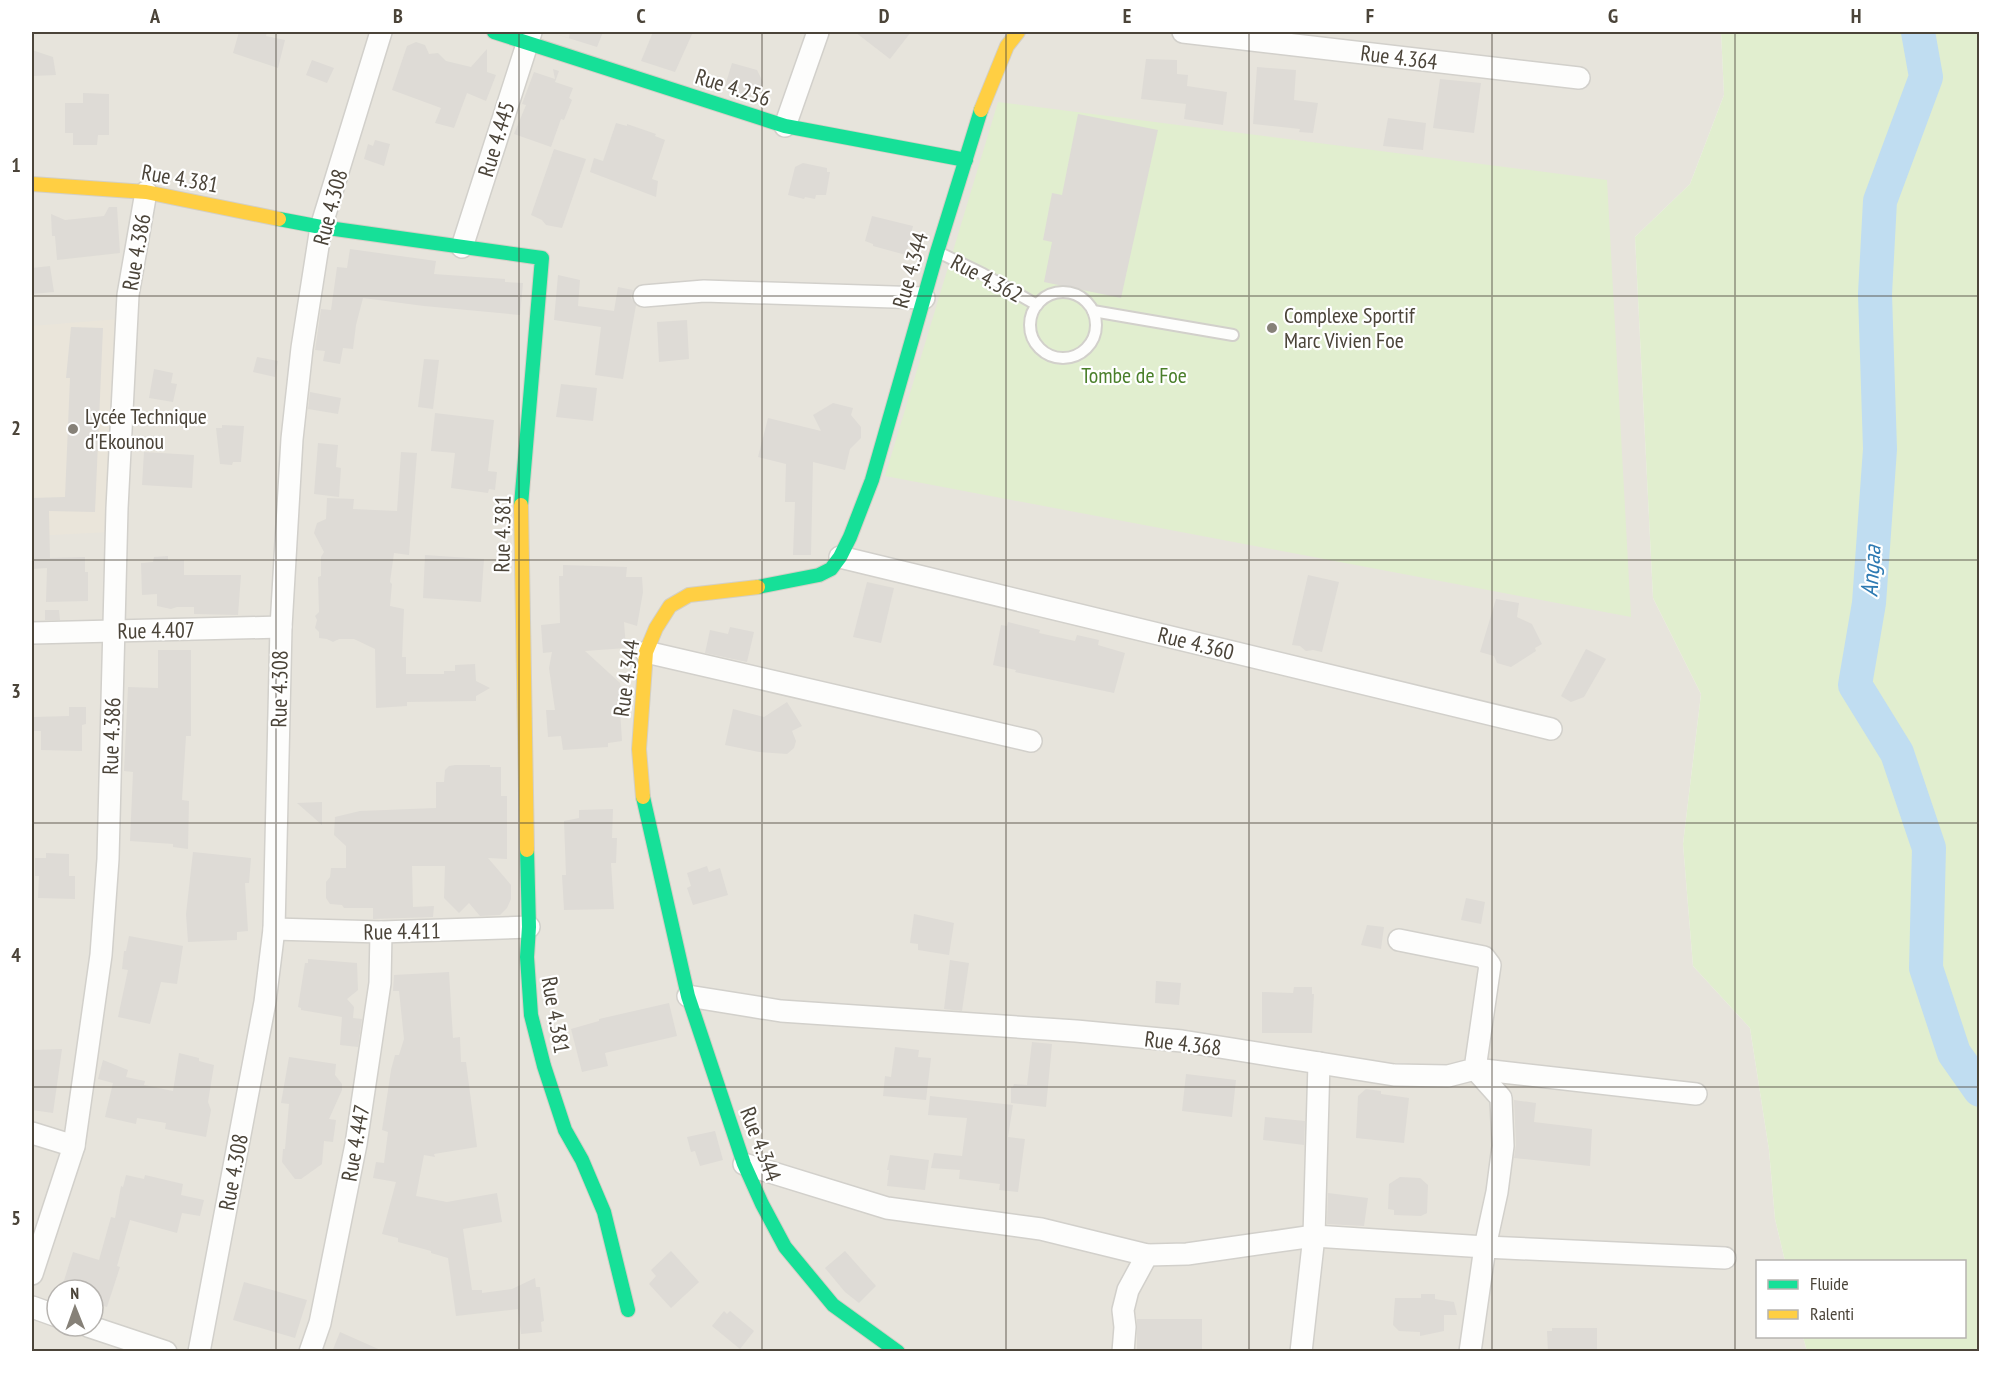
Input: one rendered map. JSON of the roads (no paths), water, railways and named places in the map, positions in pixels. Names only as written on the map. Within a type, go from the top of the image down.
[{"type":"street","name":"Rue 4.308","points":[[199,1352],[265,1002],[274,929],[281,627],[292,439],[302,348],[321,227],[381,32]]},
{"type":"street","name":"Rue 4.256","points":[[494,32],[528,38],[786,126],[966,160]]},
{"type":"street","points":[[786,126],[818,32]]},
{"type":"street","name":"Rue 4.344","points":[[898,1352],[875,1346],[833,1305],[785,1247],[744,1164],[688,996],[644,804],[639,749],[646,652],[656,628],[670,606],[689,595],[762,587],[819,575],[831,568],[840,557],[872,480],[937,252],[981,111],[1007,46],[1018,32]]},
{"type":"street","name":"Rue 4.364","points":[[1183,32],[1580,78]]},
{"type":"street","name":"Rue 4.445","points":[[462,247],[528,38]]},
{"type":"street","name":"Rue 4.381","points":[[32,184],[146,192],[321,227],[542,258],[520,519],[530,927],[526,957],[531,1015],[544,1066],[565,1130],[582,1160],[604,1212],[628,1310]]},
{"type":"street","name":"Rue 4.386","points":[[32,1274],[74,1146],[101,955],[108,859],[117,508],[128,295],[146,192]]},
{"type":"street","points":[[644,296],[704,291],[924,298]]},
{"type":"street","name":"Rue 4.360","points":[[840,557],[1551,729]]},
{"type":"street","name":"Rue 4.407","points":[[32,633],[281,627]]},
{"type":"street","points":[[646,652],[1031,741]]},
{"type":"street","name":"Rue 4.411","points":[[274,929],[381,932],[530,927]]},
{"type":"street","name":"Rue 4.447","points":[[310,1352],[320,1323],[356,1144],[380,983],[381,932]]},
{"type":"street","points":[[1399,940],[1484,957],[1490,965],[1475,1068],[1501,1098],[1503,1146],[1470,1352]]},
{"type":"street","name":"Rue 4.368","points":[[688,996],[781,1011],[1076,1031],[1182,1041],[1394,1075],[1448,1076],[1475,1068]]},
{"type":"street","points":[[1301,1352],[1314,1236],[1319,1063]]},
{"type":"street","points":[[1475,1068],[1696,1094]]},
{"type":"street","points":[[32,1133],[74,1146]]},
{"type":"street","points":[[744,1164],[887,1208],[1041,1229],[1147,1255],[1187,1254],[1314,1236],[1485,1247],[1725,1257]]},
{"type":"street","points":[[1123,1352],[1125,1327],[1123,1310],[1128,1290],[1147,1255]]},
{"type":"street","points":[[105,1332],[166,1352]]},
{"type":"lane","name":"Rue 4.362","points":[[937,252],[983,274],[1037,305]]},
{"type":"lane","points":[[1071,293],[1087,303],[1093,311],[1096,328],[1089,346],[1074,356],[1055,357],[1047,354],[1034,340],[1030,322],[1037,305],[1052,294],[1071,293]]},
{"type":"lane","points":[[1093,311],[1233,335]]},
{"type":"waterway","name":"Angaa","points":[[1918,32],[1926,77],[1880,201],[1875,294],[1880,449],[1869,603],[1855,685],[1897,753],[1929,848],[1926,968],[1954,1053],[1980,1090]]},
{"type":"place","name":"Complexe Sportif Marc Vivien Foe","points":[[1272,328]]},
{"type":"place","name":"Lycée Technique d'Ekounou","points":[[73,429]]},
{"type":"park label","name":"Tombe de Foe","points":[[1134,375]]}]
